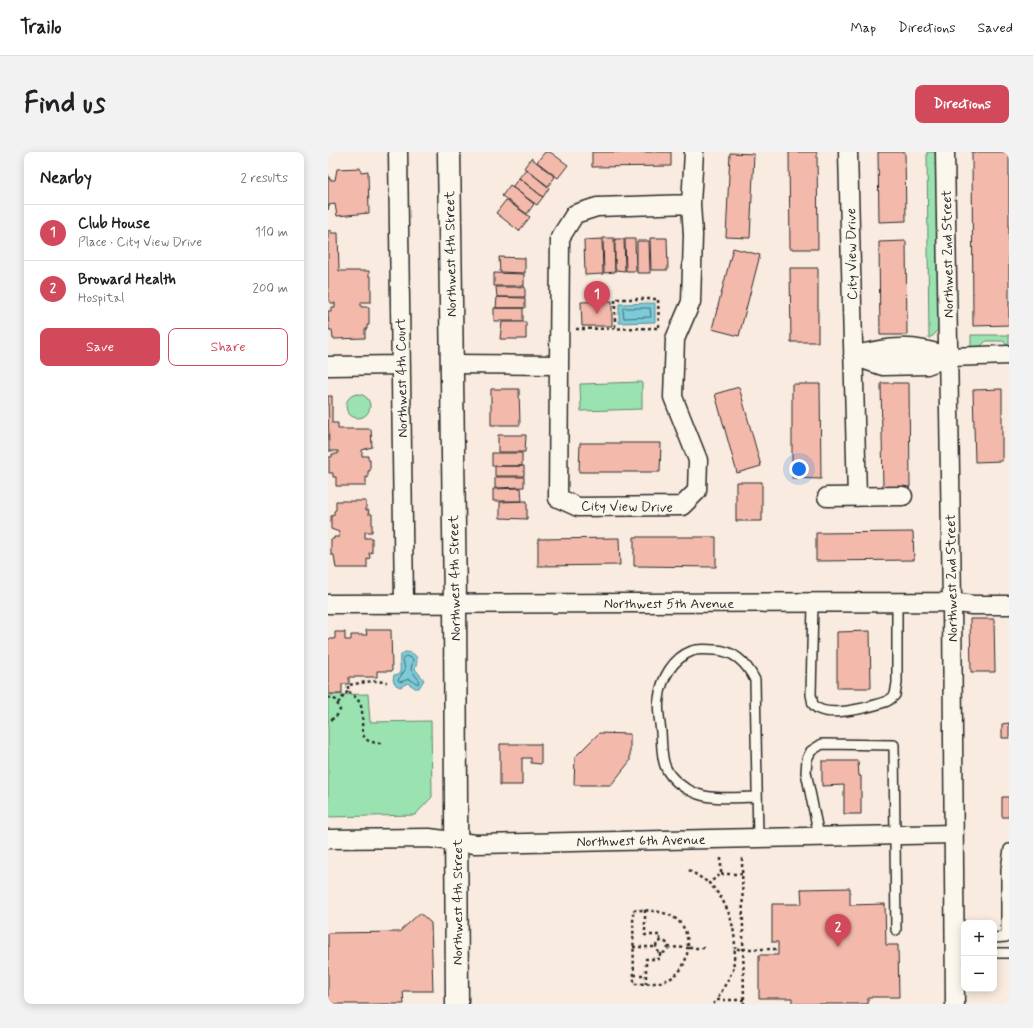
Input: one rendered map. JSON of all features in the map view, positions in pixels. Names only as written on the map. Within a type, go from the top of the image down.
[{"type":"street","name":"Northwest 4th Court","points":[[398,152],[404,603]]},
{"type":"street","name":"Northwest 4th Street","points":[[449,152],[455,603],[458,1004]]},
{"type":"street","name":"City View Drive","points":[[691,204],[597,207],[575,214],[560,238],[558,498],[578,507],[682,506],[697,491],[698,460],[674,397],[675,339],[691,302],[693,235],[691,204],[694,152]]},
{"type":"street","name":"City View Drive","points":[[848,152],[857,497]]},
{"type":"street","name":"Northwest 2nd Street","points":[[945,152],[949,357],[954,834],[959,946],[955,1004]]},
{"type":"street","points":[[854,356],[882,366],[927,365],[949,357],[1009,355]]},
{"type":"street","points":[[451,364],[558,365]]},
{"type":"street","points":[[328,366],[401,365]]},
{"type":"street","points":[[826,497],[903,496]]},
{"type":"street","name":"Northwest 5th Avenue","points":[[328,604],[952,602],[972,605],[1009,605]]},
{"type":"street","name":"Northwest 6th Avenue","points":[[328,839],[429,838],[475,844],[954,834]]},
{"type":"lane","points":[[813,603],[811,695],[813,704],[820,710],[831,712],[859,709],[886,702],[895,695],[897,683],[897,602]]},
{"type":"lane","points":[[757,797],[704,796],[682,786],[671,776],[666,768],[662,755],[658,700],[663,682],[671,667],[680,658],[693,650],[723,650],[742,661],[750,670],[755,680],[758,838]]},
{"type":"lane","points":[[819,836],[808,780],[807,759],[811,751],[822,744],[894,745],[896,930]]},
{"type":"lane","points":[[997,938],[1006,938],[1006,869],[1009,849]]},
{"type":"lane","points":[[997,953],[1009,953]]},
{"type":"path","points":[[558,346],[574,346],[574,329],[659,328],[658,299],[615,299],[615,328]]},
{"type":"path","points":[[338,703],[348,691],[348,685],[354,683],[387,682]]},
{"type":"path","points":[[348,691],[358,699],[360,705],[362,734],[365,739],[371,743],[381,743]]},
{"type":"path","points":[[328,697],[336,700],[340,710],[336,717],[328,721]]},
{"type":"path","points":[[721,858],[721,874]]},
{"type":"path","points":[[742,858],[744,1004]]},
{"type":"path","points":[[689,870],[709,883],[720,897],[734,928],[736,949],[733,970],[718,1000],[714,1004]]},
{"type":"path","points":[[709,883],[721,874],[742,874]]},
{"type":"path","points":[[633,910],[644,910],[662,911],[677,920],[686,933],[688,948],[687,959],[678,974],[661,982],[634,984],[633,910]]},
{"type":"path","points":[[644,910],[645,935],[660,935],[660,941],[656,947]]},
{"type":"path","points":[[660,941],[666,942],[668,947]]},
{"type":"path","points":[[633,947],[656,947]]},
{"type":"path","points":[[646,984],[646,960],[660,960],[660,953],[656,947]]},
{"type":"path","points":[[668,947],[704,948]]},
{"type":"path","points":[[660,953],[666,952],[668,947]]},
{"type":"path","points":[[736,949],[778,949]]},
{"type":"path","points":[[634,975],[646,975]]},
{"type":"path","points":[[718,1000],[744,1000]]},
{"type":"green space","points":[[927,152],[936,152],[938,329],[934,335],[929,338]]},
{"type":"green space","points":[[971,335],[1009,335],[1009,347],[1003,341],[986,341],[980,347],[971,347]]},
{"type":"green space","points":[[642,382],[642,409],[581,411],[580,384]]},
{"type":"green space","points":[[358,394],[367,397],[370,406],[367,415],[358,418],[349,415],[346,406],[349,397]]},
{"type":"green space","points":[[368,694],[370,722],[431,721],[432,797],[415,815],[328,817],[328,695]]},
{"type":"water","points":[[655,303],[655,322],[619,323],[619,304]]},
{"type":"water","points":[[405,652],[412,653],[417,659],[415,669],[424,680],[419,688],[415,688],[408,683],[400,687],[396,685],[393,680],[394,675],[399,674],[400,656]]},
{"type":"building","points":[[545,152],[550,152],[568,165],[558,178],[537,162]]},
{"type":"building","points":[[592,152],[671,152],[671,166],[592,167]]},
{"type":"building","points":[[789,152],[817,152],[818,249],[790,249]]},
{"type":"building","points":[[878,152],[905,152],[906,221],[879,222]]},
{"type":"building","points":[[972,152],[1009,152],[1009,325],[973,326]]},
{"type":"building","points":[[730,153],[754,154],[750,238],[726,237]]},
{"type":"building","points":[[531,158],[555,177],[548,186],[524,168]]},
{"type":"building","points":[[360,168],[361,172],[368,171],[369,213],[337,216],[335,204],[329,205],[328,210],[328,174],[330,180],[335,180],[337,169]]},
{"type":"building","points":[[526,169],[549,188],[543,197],[519,178]]},
{"type":"building","points":[[519,178],[543,197],[537,205],[512,187]]},
{"type":"building","points":[[510,185],[534,204],[527,214],[502,196]]},
{"type":"building","points":[[506,200],[530,217],[519,231],[496,213]]},
{"type":"building","points":[[331,230],[331,233],[338,233],[339,271],[369,271],[369,277],[371,277],[371,302],[361,302],[361,307],[369,307],[369,325],[367,325],[367,329],[365,329],[365,338],[333,339],[332,330],[329,330],[328,311],[331,311],[331,307],[335,307],[335,303],[330,303],[330,300],[328,300],[328,231]]},
{"type":"building","points":[[603,238],[614,238],[615,272],[604,273]]},
{"type":"building","points":[[650,238],[667,238],[668,270],[651,270]]},
{"type":"building","points":[[602,239],[603,274],[585,275],[584,240]]},
{"type":"building","points":[[615,239],[624,239],[625,271],[615,270]]},
{"type":"building","points":[[625,239],[635,239],[636,271],[626,271]]},
{"type":"building","points":[[637,241],[649,241],[650,273],[637,273]]},
{"type":"building","points":[[906,241],[907,335],[880,335],[879,242]]},
{"type":"building","points":[[733,248],[760,255],[739,336],[712,329]]},
{"type":"building","points":[[499,257],[525,258],[525,273],[500,272]]},
{"type":"building","points":[[790,268],[818,268],[818,342],[791,342]]},
{"type":"building","points":[[494,273],[524,274],[524,286],[494,286]]},
{"type":"building","points":[[496,287],[525,287],[525,297],[497,297]]},
{"type":"building","points":[[497,297],[525,298],[525,308],[496,308]]},
{"type":"building","points":[[612,301],[612,326],[582,326],[581,302]]},
{"type":"building","points":[[494,308],[523,308],[523,321],[494,321]]},
{"type":"building","points":[[502,322],[526,322],[526,339],[500,339]]},
{"type":"building","points":[[881,383],[909,383],[910,487],[883,488]]},
{"type":"building","points":[[792,384],[820,384],[821,479],[792,478]]},
{"type":"building","points":[[739,387],[761,466],[737,473],[715,394]]},
{"type":"building","points":[[491,389],[519,389],[520,425],[491,425]]},
{"type":"building","points":[[1002,389],[1002,461],[975,462],[973,390]]},
{"type":"building","points":[[328,396],[332,396],[332,423],[338,423],[338,429],[371,429],[372,447],[362,450],[362,456],[368,456],[368,459],[370,459],[370,471],[368,471],[368,478],[366,477],[366,486],[336,486],[336,477],[333,477],[333,473],[329,473],[329,457],[332,457],[332,454],[338,454],[338,451],[329,451]]},
{"type":"building","points":[[498,435],[526,435],[525,452],[498,452]]},
{"type":"building","points":[[580,443],[661,443],[660,472],[579,472]]},
{"type":"building","points":[[492,453],[522,453],[522,466],[492,466]]},
{"type":"building","points":[[495,466],[524,466],[524,476],[495,476]]},
{"type":"building","points":[[495,477],[524,477],[524,487],[495,488]]},
{"type":"building","points":[[736,482],[762,482],[762,521],[736,521]]},
{"type":"building","points":[[521,488],[522,501],[493,501],[493,489]]},
{"type":"building","points":[[336,501],[366,501],[366,510],[369,510],[368,514],[372,514],[372,532],[365,532],[365,538],[372,538],[372,553],[369,553],[370,558],[367,559],[367,568],[336,568],[334,555],[331,555],[331,539],[334,539],[334,537],[339,537],[339,532],[331,529],[331,516],[334,515],[334,511],[336,510]]},
{"type":"building","points":[[527,501],[527,519],[500,518],[500,502]]},
{"type":"building","points":[[913,532],[914,560],[816,561],[816,533]]},
{"type":"building","points":[[634,537],[716,537],[716,567],[634,566]]},
{"type":"building","points":[[619,538],[620,565],[538,566],[538,539]]},
{"type":"building","points":[[970,619],[994,619],[995,672],[971,672]]},
{"type":"building","points":[[366,630],[391,630],[392,671],[377,671],[377,677],[349,677],[349,684],[342,684],[342,694],[328,694],[328,639],[335,639],[335,632],[345,632],[345,640],[351,640],[351,635],[367,635]]},
{"type":"building","points":[[870,631],[871,688],[837,688],[837,632]]},
{"type":"building","points":[[1009,723],[1009,738],[1002,738],[1002,724]]},
{"type":"building","points":[[599,733],[630,734],[630,761],[611,785],[574,785],[575,757]]},
{"type":"building","points":[[500,744],[541,744],[541,764],[531,763],[531,758],[522,758],[522,785],[500,785]]},
{"type":"building","points":[[822,761],[858,761],[859,776],[861,776],[861,814],[844,814],[844,785],[822,786]]},
{"type":"building","points":[[1002,797],[1009,797],[1009,817],[1002,817]]},
{"type":"building","points":[[850,888],[850,905],[885,904],[886,945],[898,945],[899,997],[868,997],[868,1004],[792,1004],[792,998],[759,998],[759,955],[778,955],[778,942],[772,942],[772,904],[802,904],[801,889]]},
{"type":"building","points":[[420,913],[431,923],[433,991],[403,991],[404,1004],[328,1004],[328,933],[399,932]]},
{"type":"place","name":"Club House","points":[[597,314]]},
{"type":"place","name":"Broward Health","points":[[838,947]]}]
